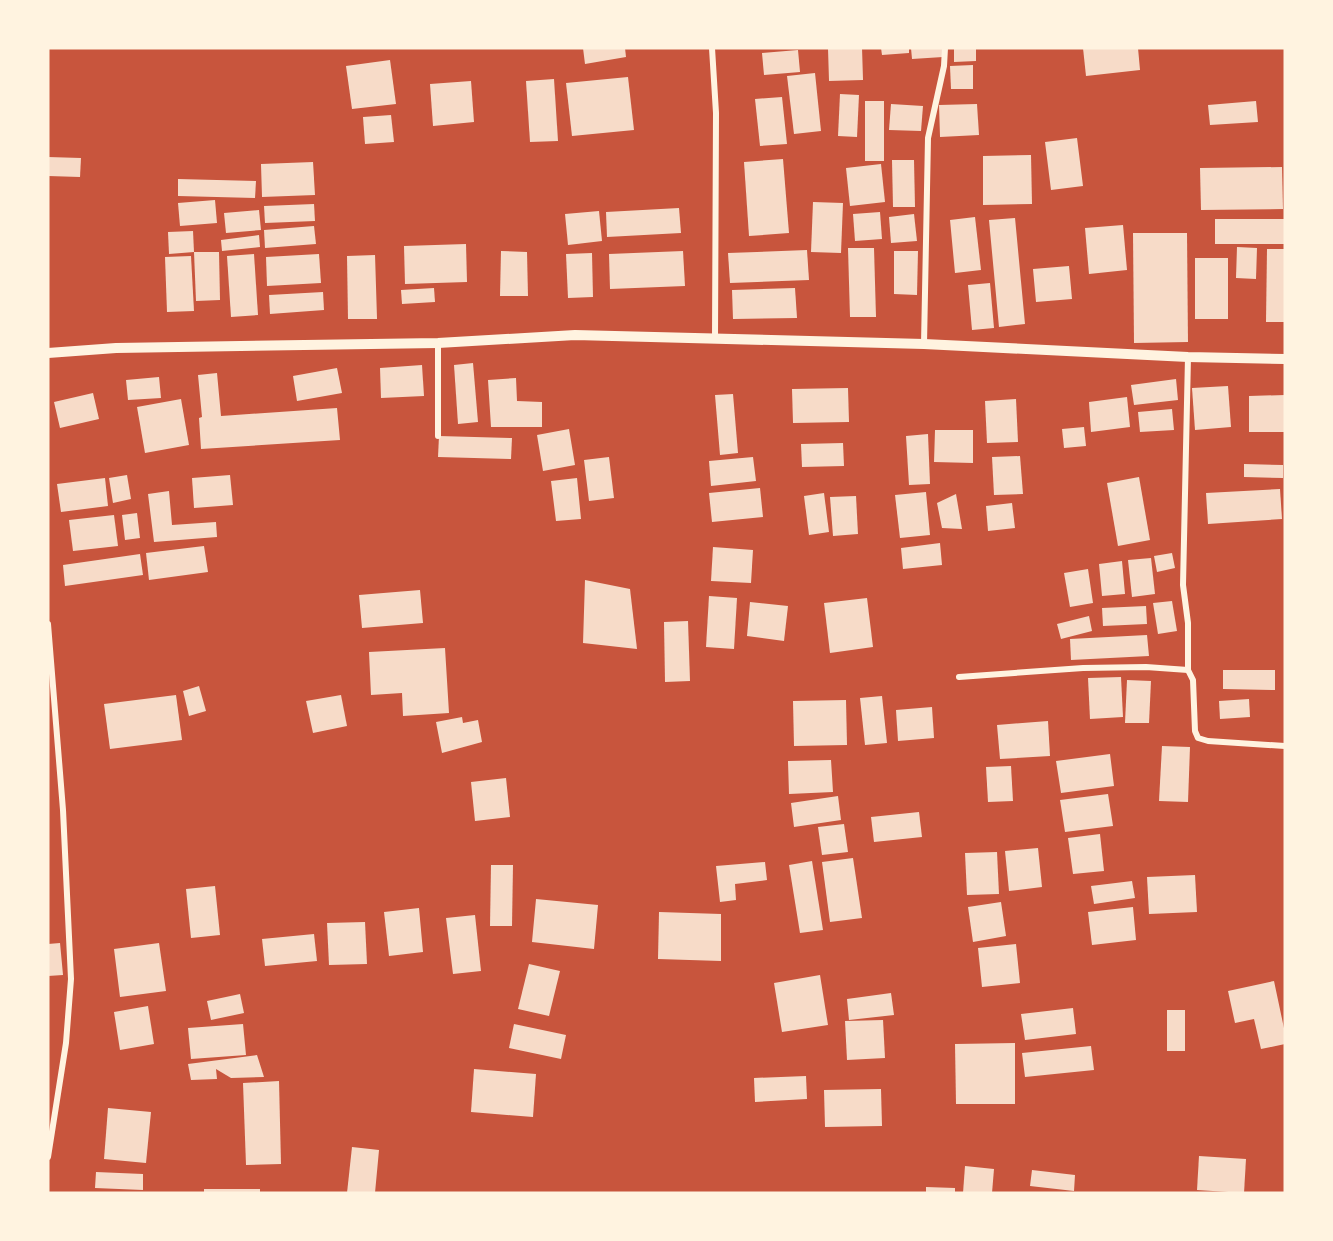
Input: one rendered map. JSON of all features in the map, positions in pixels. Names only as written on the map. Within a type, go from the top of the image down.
[{"type":"street","points":[[712,48],[716,113],[715,338]]},
{"type":"street","points":[[924,344],[928,138],[944,66],[945,48]]},
{"type":"street","points":[[48,353],[116,348],[438,343],[575,335],[924,344],[1188,357],[1285,359]]},
{"type":"street","points":[[438,343],[438,436]]},
{"type":"street","points":[[1188,357],[1183,585],[1188,623],[1188,670],[1193,680],[1195,731],[1198,738],[1208,741],[1285,746]]},
{"type":"street","points":[[48,624],[63,810],[71,979],[66,1043],[48,1157]]},
{"type":"street","points":[[959,676],[1083,668],[1146,667],[1188,670]]},
{"type":"street","points":[[48,738],[56,737]]},
{"type":"building","points":[[583,48],[625,48],[626,57],[585,64]]},
{"type":"building","points":[[862,48],[863,80],[829,81],[828,49]]},
{"type":"building","points":[[881,48],[909,48],[909,53],[882,55]]},
{"type":"building","points":[[911,48],[943,48],[943,57],[912,59]]},
{"type":"building","points":[[954,48],[976,48],[976,61],[954,62]]},
{"type":"building","points":[[1083,48],[1138,48],[1140,70],[1086,76]]},
{"type":"building","points":[[798,50],[800,72],[764,75],[762,53]]},
{"type":"building","points":[[390,60],[396,104],[352,109],[346,66]]},
{"type":"building","points":[[973,65],[973,89],[951,89],[950,66]]},
{"type":"building","points":[[815,73],[821,131],[794,134],[787,76]]},
{"type":"building","points":[[628,77],[634,130],[572,136],[566,83]]},
{"type":"building","points":[[554,79],[558,141],[530,142],[526,81]]},
{"type":"building","points":[[471,81],[474,122],[433,126],[430,84]]},
{"type":"building","points":[[840,94],[859,95],[857,137],[838,136]]},
{"type":"building","points":[[782,97],[787,144],[760,146],[755,99]]},
{"type":"building","points":[[865,101],[884,101],[884,161],[865,161]]},
{"type":"building","points":[[1256,101],[1258,122],[1210,125],[1208,105]]},
{"type":"building","points":[[891,104],[923,106],[921,131],[889,130]]},
{"type":"building","points":[[977,104],[979,135],[940,137],[939,105]]},
{"type":"building","points":[[391,115],[394,142],[365,144],[363,117]]},
{"type":"building","points":[[1077,138],[1083,186],[1051,190],[1045,142]]},
{"type":"building","points":[[1031,155],[1032,204],[983,205],[983,156]]},
{"type":"building","points":[[48,157],[81,158],[80,177],[48,176]]},
{"type":"building","points":[[783,159],[789,233],[749,236],[744,162]]},
{"type":"building","points":[[892,160],[914,160],[915,207],[893,207]]},
{"type":"building","points":[[313,162],[315,195],[262,197],[261,164]]},
{"type":"building","points":[[881,164],[885,202],[850,206],[846,168]]},
{"type":"building","points":[[1282,167],[1283,209],[1201,210],[1200,168]]},
{"type":"building","points":[[178,179],[256,181],[255,198],[178,196]]},
{"type":"building","points":[[215,200],[217,223],[180,226],[178,203]]},
{"type":"building","points":[[813,202],[843,203],[841,253],[811,252]]},
{"type":"building","points":[[314,204],[315,221],[265,223],[264,206]]},
{"type":"building","points":[[679,208],[681,233],[607,237],[606,212]]},
{"type":"building","points":[[259,210],[261,230],[226,233],[224,213]]},
{"type":"building","points":[[599,211],[602,241],[568,245],[565,214]]},
{"type":"building","points":[[880,212],[882,239],[855,241],[853,214]]},
{"type":"building","points":[[914,214],[917,241],[891,243],[889,217]]},
{"type":"building","points":[[975,217],[981,270],[955,273],[950,220]]},
{"type":"building","points":[[1015,218],[1025,324],[999,327],[989,220]]},
{"type":"building","points":[[1215,219],[1285,219],[1285,244],[1215,244]]},
{"type":"building","points":[[1123,225],[1127,270],[1089,274],[1085,228]]},
{"type":"building","points":[[314,226],[316,244],[265,248],[264,230]]},
{"type":"building","points":[[193,231],[194,252],[169,254],[168,232]]},
{"type":"building","points":[[1133,233],[1187,233],[1188,342],[1134,343]]},
{"type":"building","points":[[259,235],[260,247],[222,251],[221,240]]},
{"type":"building","points":[[466,244],[467,282],[405,284],[404,246]]},
{"type":"building","points":[[1237,247],[1257,248],[1256,279],[1236,278]]},
{"type":"building","points":[[848,248],[874,248],[876,317],[850,317]]},
{"type":"building","points":[[1267,249],[1284,249],[1284,322],[1266,322]]},
{"type":"building","points":[[807,250],[809,280],[730,283],[728,253]]},
{"type":"building","points":[[501,251],[527,252],[528,296],[500,296]]},
{"type":"building","points":[[683,251],[685,286],[610,289],[609,254]]},
{"type":"building","points":[[894,251],[918,251],[917,295],[894,294]]},
{"type":"building","points":[[194,252],[219,252],[220,300],[196,301]]},
{"type":"building","points":[[592,253],[593,297],[568,298],[566,254]]},
{"type":"building","points":[[254,254],[258,315],[231,317],[227,256]]},
{"type":"building","points":[[319,254],[321,283],[267,286],[266,257]]},
{"type":"building","points":[[375,255],[377,319],[348,319],[347,256]]},
{"type":"building","points":[[191,256],[194,311],[167,312],[165,257]]},
{"type":"building","points":[[1195,258],[1228,258],[1228,319],[1195,319]]},
{"type":"building","points":[[1069,266],[1072,299],[1036,302],[1033,269]]},
{"type":"building","points":[[990,283],[994,328],[972,330],[968,285]]},
{"type":"building","points":[[434,288],[435,302],[402,304],[401,290]]},
{"type":"building","points":[[795,288],[797,318],[733,319],[732,290]]},
{"type":"building","points":[[323,292],[324,310],[270,314],[269,295]]},
{"type":"building","points":[[473,363],[478,422],[458,424],[454,365]]},
{"type":"building","points":[[422,365],[424,396],[381,398],[380,368]]},
{"type":"building","points":[[337,368],[342,393],[297,401],[293,376]]},
{"type":"building","points":[[217,373],[221,416],[337,408],[340,440],[201,449],[199,418],[202,417],[198,375]]},
{"type":"building","points":[[159,377],[161,398],[128,400],[126,380]]},
{"type":"building","points":[[516,378],[517,401],[542,402],[542,427],[491,427],[488,380]]},
{"type":"building","points":[[1176,379],[1178,400],[1134,405],[1131,385]]},
{"type":"building","points":[[1228,386],[1231,427],[1195,430],[1192,388]]},
{"type":"building","points":[[848,388],[849,422],[793,423],[792,389]]},
{"type":"building","points":[[93,393],[99,419],[60,428],[54,402]]},
{"type":"building","points":[[733,394],[738,453],[720,455],[715,395]]},
{"type":"building","points":[[1285,395],[1285,432],[1249,432],[1249,396]]},
{"type":"building","points":[[1127,397],[1130,427],[1091,432],[1089,402]]},
{"type":"building","points":[[181,399],[189,445],[145,453],[137,407]]},
{"type":"building","points":[[1016,399],[1018,442],[987,443],[985,401]]},
{"type":"building","points":[[1172,409],[1174,430],[1140,432],[1138,412]]},
{"type":"building","points":[[1084,427],[1086,446],[1064,448],[1062,429]]},
{"type":"building","points":[[569,429],[575,465],[543,471],[537,435]]},
{"type":"building","points":[[935,430],[973,430],[973,463],[934,462]]},
{"type":"building","points":[[928,434],[930,484],[909,485],[906,436]]},
{"type":"building","points":[[439,436],[512,438],[511,459],[438,457]]},
{"type":"building","points":[[843,443],[844,466],[802,467],[801,444]]},
{"type":"building","points":[[1020,456],[1023,494],[994,495],[992,457]]},
{"type":"building","points":[[609,457],[614,498],[589,501],[584,460]]},
{"type":"building","points":[[753,457],[756,481],[711,486],[709,461]]},
{"type":"building","points":[[1244,464],[1283,465],[1283,478],[1244,477]]},
{"type":"building","points":[[127,475],[131,499],[113,503],[109,478]]},
{"type":"building","points":[[230,475],[233,505],[194,508],[192,478]]},
{"type":"building","points":[[1139,477],[1150,540],[1118,546],[1107,483]]},
{"type":"building","points":[[105,478],[108,506],[61,512],[57,484]]},
{"type":"building","points":[[577,478],[581,519],[556,521],[551,481]]},
{"type":"building","points":[[760,488],[763,517],[712,522],[709,493]]},
{"type":"building","points":[[1280,489],[1282,519],[1208,524],[1206,493]]},
{"type":"building","points":[[169,491],[172,525],[216,522],[217,537],[154,542],[148,494]]},
{"type":"building","points":[[926,492],[930,535],[900,538],[895,495]]},
{"type":"building","points":[[824,493],[829,532],[809,535],[804,496]]},
{"type":"building","points":[[956,494],[962,529],[942,528],[937,503]]},
{"type":"building","points":[[856,496],[858,534],[833,536],[830,497]]},
{"type":"building","points":[[1012,503],[1015,528],[988,531],[986,506]]},
{"type":"building","points":[[137,513],[140,538],[125,540],[122,515]]},
{"type":"building","points":[[114,515],[118,546],[73,551],[69,520]]},
{"type":"building","points":[[940,543],[942,565],[903,569],[901,548]]},
{"type":"building","points":[[204,546],[208,572],[149,580],[146,553]]},
{"type":"building","points":[[713,547],[753,550],[751,583],[711,581]]},
{"type":"building","points":[[1172,553],[1175,568],[1157,572],[1154,556]]},
{"type":"building","points":[[140,554],[143,575],[65,586],[63,565]]},
{"type":"building","points":[[1151,558],[1155,594],[1132,597],[1128,560]]},
{"type":"building","points":[[1122,561],[1125,594],[1102,596],[1099,564]]},
{"type":"building","points":[[1088,569],[1093,603],[1070,607],[1064,573]]},
{"type":"building","points":[[585,580],[630,589],[637,649],[583,643]]},
{"type":"building","points":[[420,590],[423,623],[362,628],[359,595]]},
{"type":"building","points":[[709,596],[737,598],[734,649],[706,647]]},
{"type":"building","points":[[867,598],[873,647],[830,653],[824,603]]},
{"type":"building","points":[[1172,601],[1177,631],[1158,634],[1153,603]]},
{"type":"building","points":[[750,602],[788,606],[784,641],[747,636]]},
{"type":"building","points":[[1146,606],[1147,624],[1103,626],[1102,608]]},
{"type":"building","points":[[1089,616],[1092,631],[1061,639],[1057,624]]},
{"type":"building","points":[[688,621],[690,681],[665,682],[664,622]]},
{"type":"building","points":[[1147,635],[1149,656],[1071,660],[1070,639]]},
{"type":"building","points":[[445,648],[449,713],[403,716],[402,693],[371,695],[369,652]]},
{"type":"building","points":[[1223,670],[1275,670],[1275,690],[1223,689]]},
{"type":"building","points":[[1121,677],[1123,717],[1090,719],[1088,678]]},
{"type":"building","points":[[1127,680],[1151,681],[1149,723],[1125,723]]},
{"type":"building","points":[[199,686],[206,711],[189,716],[183,691]]},
{"type":"building","points":[[176,695],[182,740],[110,749],[104,704]]},
{"type":"building","points":[[341,695],[347,726],[313,733],[306,701]]},
{"type":"building","points":[[882,696],[887,743],[865,745],[860,698]]},
{"type":"building","points":[[1249,699],[1250,717],[1220,719],[1219,701]]},
{"type":"building","points":[[846,700],[847,745],[794,746],[793,701]]},
{"type":"building","points":[[932,707],[934,738],[898,741],[896,710]]},
{"type":"building","points":[[462,717],[463,723],[478,720],[482,742],[442,753],[436,722]]},
{"type":"building","points":[[1048,721],[1050,756],[1000,759],[997,725]]},
{"type":"building","points":[[1162,746],[1190,747],[1188,802],[1159,801]]},
{"type":"building","points":[[1110,754],[1114,786],[1061,793],[1056,761]]},
{"type":"building","points":[[831,760],[833,792],[789,794],[788,761]]},
{"type":"building","points":[[1011,766],[1013,801],[988,802],[986,767]]},
{"type":"building","points":[[506,778],[510,817],[475,821],[471,782]]},
{"type":"building","points":[[1108,794],[1113,826],[1065,832],[1060,800]]},
{"type":"building","points":[[838,796],[841,820],[794,827],[791,803]]},
{"type":"building","points":[[919,812],[922,837],[874,842],[871,817]]},
{"type":"building","points":[[844,824],[848,852],[822,855],[818,827]]},
{"type":"building","points":[[1100,834],[1104,871],[1073,874],[1068,838]]},
{"type":"building","points":[[1038,848],[1042,887],[1009,891],[1005,851]]},
{"type":"building","points":[[997,852],[999,894],[967,895],[965,853]]},
{"type":"building","points":[[853,858],[862,918],[830,922],[822,862]]},
{"type":"building","points":[[812,861],[823,930],[800,933],[789,865]]},
{"type":"building","points":[[765,862],[767,880],[735,884],[736,900],[720,902],[716,866]]},
{"type":"building","points":[[491,865],[513,865],[512,926],[490,926]]},
{"type":"building","points":[[1195,875],[1197,912],[1149,914],[1147,877]]},
{"type":"building","points":[[1132,881],[1135,898],[1094,904],[1091,886]]},
{"type":"building","points":[[215,886],[220,935],[191,938],[186,889]]},
{"type":"building","points":[[536,899],[598,905],[594,949],[532,942]]},
{"type":"building","points":[[1001,902],[1006,936],[973,942],[968,907]]},
{"type":"building","points":[[1133,907],[1136,940],[1092,945],[1088,912]]},
{"type":"building","points":[[419,908],[423,952],[389,956],[384,912]]},
{"type":"building","points":[[659,912],[721,914],[721,961],[658,959]]},
{"type":"building","points":[[475,915],[481,971],[453,974],[446,918]]},
{"type":"building","points":[[365,922],[367,964],[329,965],[327,923]]},
{"type":"building","points":[[314,934],[317,961],[265,966],[262,939]]},
{"type":"building","points":[[60,943],[63,975],[48,976],[48,944]]},
{"type":"building","points":[[159,943],[166,991],[120,997],[114,949]]},
{"type":"building","points":[[1016,944],[1020,983],[982,987],[978,948]]},
{"type":"building","points":[[529,964],[560,971],[549,1016],[518,1009]]},
{"type":"building","points":[[820,975],[828,1025],[782,1032],[774,983]]},
{"type":"building","points":[[1274,981],[1285,1033],[1285,1044],[1261,1049],[1254,1019],[1235,1023],[1228,991]]},
{"type":"building","points":[[891,993],[894,1015],[849,1020],[847,999]]},
{"type":"building","points":[[240,994],[244,1013],[211,1020],[207,1001]]},
{"type":"building","points":[[148,1006],[154,1044],[120,1050],[114,1012]]},
{"type":"building","points":[[1073,1008],[1076,1034],[1025,1040],[1021,1014]]},
{"type":"building","points":[[1167,1010],[1185,1010],[1185,1051],[1167,1051]]},
{"type":"building","points":[[883,1020],[885,1058],[847,1060],[845,1021]]},
{"type":"building","points":[[243,1024],[246,1055],[191,1059],[188,1028]]},
{"type":"building","points":[[514,1024],[566,1035],[561,1059],[509,1048]]},
{"type":"building","points":[[1015,1043],[1015,1104],[956,1104],[955,1044]]},
{"type":"building","points":[[1091,1046],[1094,1070],[1025,1077],[1022,1053]]},
{"type":"building","points":[[257,1055],[264,1077],[231,1078],[216,1069],[217,1079],[191,1080],[188,1064]]},
{"type":"building","points":[[474,1069],[536,1074],[533,1117],[471,1112]]},
{"type":"building","points":[[806,1076],[807,1099],[755,1102],[754,1078]]},
{"type":"building","points":[[279,1081],[281,1164],[246,1165],[243,1083]]},
{"type":"building","points":[[881,1089],[882,1126],[825,1127],[824,1090]]},
{"type":"building","points":[[108,1108],[151,1112],[146,1163],[104,1159]]},
{"type":"building","points":[[352,1147],[379,1150],[375,1193],[347,1193]]},
{"type":"building","points":[[1199,1156],[1246,1159],[1244,1193],[1197,1190]]},
{"type":"building","points":[[965,1166],[994,1169],[992,1193],[963,1193]]},
{"type":"building","points":[[1032,1170],[1075,1175],[1074,1191],[1030,1186]]},
{"type":"building","points":[[96,1172],[143,1174],[143,1190],[95,1188]]},
{"type":"building","points":[[926,1187],[955,1188],[955,1193],[926,1193]]},
{"type":"building","points":[[204,1189],[260,1189],[260,1193],[204,1193]]}]
